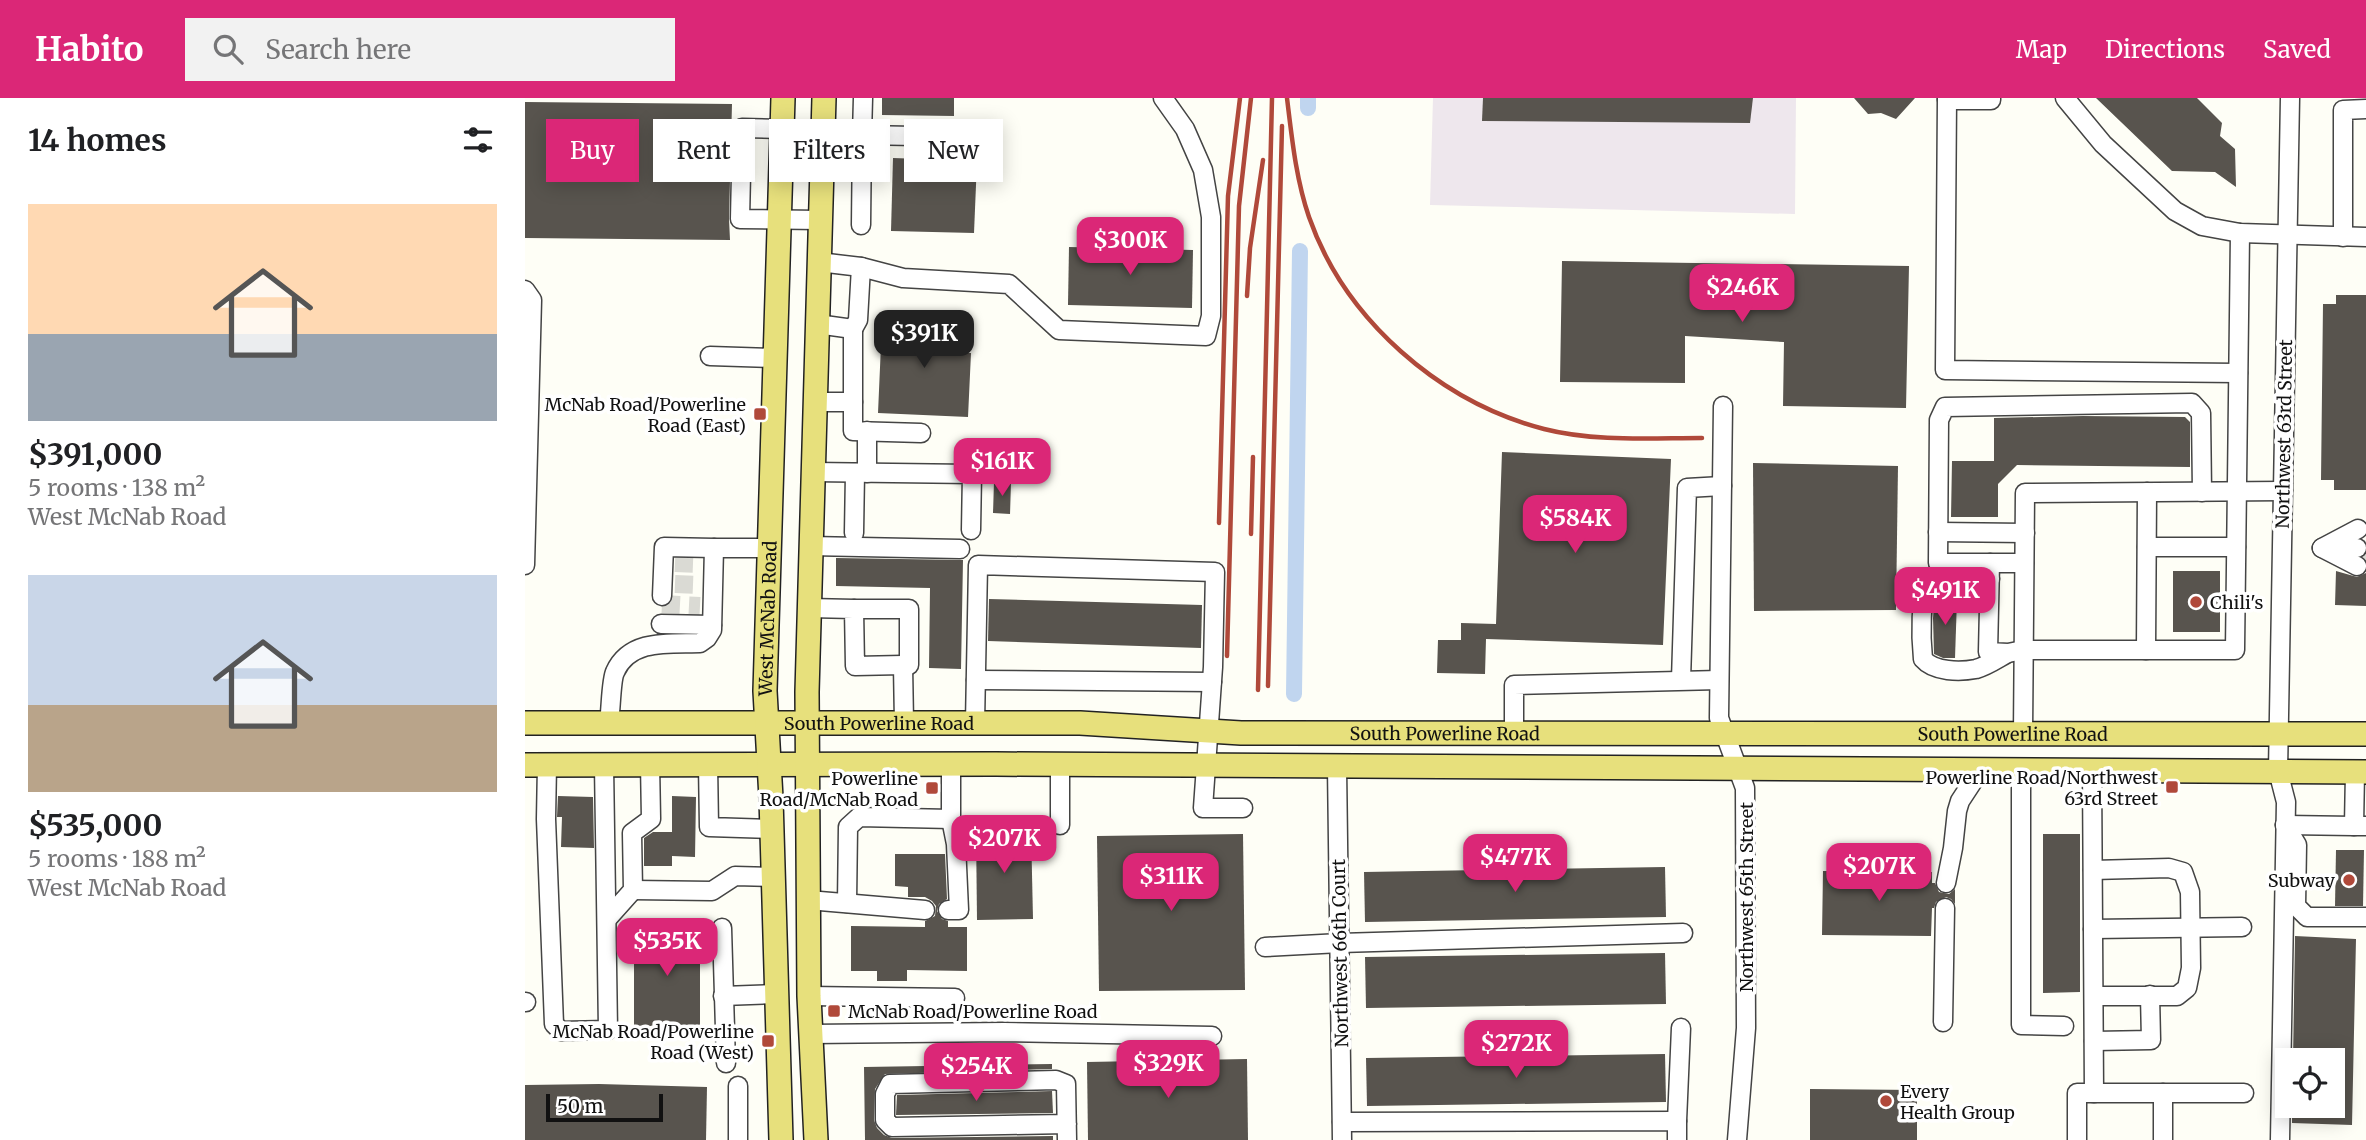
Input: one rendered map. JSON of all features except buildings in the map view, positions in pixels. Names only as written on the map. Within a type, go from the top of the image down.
[{"type":"main road","name":"West McNab Road","points":[[782,119],[783,98]]},
{"type":"main road","points":[[823,119],[824,98]]},
{"type":"main road","name":"West McNab Road","points":[[781,182],[765,691],[781,1140]]},
{"type":"main road","points":[[816,1140],[809,996],[807,722],[821,182]]},
{"type":"main road","name":"South Powerline Road","points":[[525,723],[1107,723],[1208,732],[2279,736],[2366,734]]},
{"type":"main road","name":"South Powerline Road","points":[[536,765],[2360,772]]},
{"type":"street","points":[[862,119],[863,98]]},
{"type":"street","points":[[819,262],[860,267],[902,278],[1009,284],[1059,330],[1206,335],[1211,316],[1211,217],[1203,170],[1185,129],[1163,98]]},
{"type":"street","points":[[1991,98],[1947,99],[1945,370],[2238,373]]},
{"type":"street","points":[[2065,98],[2103,145],[2175,211],[2202,226],[2240,233],[2366,237]]},
{"type":"street","name":"Northwest 63rd Street","points":[[2285,825],[2286,802],[2278,771],[2290,98]]},
{"type":"street","points":[[2343,237],[2343,110],[2366,109]]},
{"type":"street","points":[[769,129],[742,128],[740,219],[820,220]]},
{"type":"street","points":[[861,182],[861,225]]},
{"type":"street","points":[[1990,571],[1988,652],[2235,650],[2240,233]]},
{"type":"street","points":[[860,267],[858,320],[853,329],[853,431],[921,433]]},
{"type":"street","points":[[525,290],[532,300],[525,565]]},
{"type":"street","points":[[817,324],[853,329]]},
{"type":"street","points":[[710,356],[775,358]]},
{"type":"street","points":[[815,402],[853,402]]},
{"type":"street","points":[[1990,571],[1938,564],[1939,420],[1945,407],[2192,403],[2201,413],[2202,492]]},
{"type":"street","name":"Northwest 65th Street","points":[[1723,406],[1719,718],[1745,788],[1747,1028],[1737,1140]]},
{"type":"street","points":[[854,533],[867,431]]},
{"type":"street","points":[[813,472],[972,474],[971,530]]},
{"type":"street","points":[[1681,680],[1687,488],[1722,486]]},
{"type":"street","points":[[2023,734],[2016,652],[2024,564],[2025,493],[2283,491]]},
{"type":"street","points":[[2146,650],[2147,492]]},
{"type":"street","points":[[1938,532],[2025,533]]},
{"type":"street","points":[[660,645],[669,563],[664,547],[709,559],[770,548]]},
{"type":"street","points":[[810,547],[960,549]]},
{"type":"street","points":[[2147,547],[2236,547]]},
{"type":"street","points":[[2322,548],[2357,548],[2322,548]]},
{"type":"street","points":[[610,722],[615,672],[626,657],[641,646],[700,643],[712,630],[706,606],[709,559]]},
{"type":"street","points":[[2016,652],[1975,669],[1938,669],[1930,666],[1923,659],[1924,595],[1931,580],[2024,564]]},
{"type":"street","points":[[975,723],[978,565],[1215,572],[1212,682],[1203,807],[1243,808]]},
{"type":"street","points":[[664,600],[712,625]]},
{"type":"street","points":[[809,608],[909,609],[909,665],[855,666],[854,609]]},
{"type":"street","points":[[903,665],[904,723]]},
{"type":"street","points":[[976,680],[1212,682]]},
{"type":"street","points":[[1514,732],[1514,685],[1719,680]]},
{"type":"street","points":[[608,918],[633,890],[632,833],[651,819],[650,764]]},
{"type":"street","points":[[708,764],[709,827],[772,829]]},
{"type":"street","points":[[536,765],[546,819],[555,1024],[561,1031],[608,1030],[604,765]]},
{"type":"street","points":[[948,911],[959,910],[956,844],[951,819],[951,765]]},
{"type":"street","points":[[1060,765],[1061,825]]},
{"type":"street","name":"Northwest 66th Court","points":[[1337,766],[1342,1131]]},
{"type":"street","points":[[1946,883],[1960,801],[1981,769]]},
{"type":"street","points":[[2021,769],[2021,1025],[2064,1026]]},
{"type":"street","points":[[2092,769],[2094,1093]]},
{"type":"street","points":[[2285,825],[2360,826],[2360,772]]},
{"type":"street","points":[[847,903],[848,827],[859,817],[951,819]]},
{"type":"street","points":[[2285,825],[2297,845],[2296,906],[2308,917],[2366,917]]},
{"type":"street","points":[[2280,1140],[2285,825]]},
{"type":"street","points":[[2093,870],[2169,868],[2183,872],[2190,892],[2191,968],[2187,988],[2177,996],[2094,996]]},
{"type":"street","points":[[633,890],[712,891],[735,876],[773,877]]},
{"type":"street","points":[[808,900],[925,910]]},
{"type":"street","points":[[1943,1022],[1945,908]]},
{"type":"street","points":[[2093,929],[2242,926]]},
{"type":"street","points":[[722,928],[726,1063]]},
{"type":"street","points":[[1265,947],[1683,933]]},
{"type":"street","points":[[723,996],[775,995]]},
{"type":"street","points":[[2094,1041],[2151,1040],[2150,995]]},
{"type":"street","points":[[809,996],[955,998]]},
{"type":"street","points":[[1677,1140],[1681,1028]]},
{"type":"street","points":[[811,1034],[1004,1032],[1212,1036]]},
{"type":"street","points":[[1056,1080],[1066,1084],[1067,1132],[892,1127],[885,1120],[885,1094],[890,1084],[1056,1080]]},
{"type":"street","points":[[738,1086],[738,1140]]},
{"type":"street","points":[[2077,1140],[2077,1093],[2244,1093]]},
{"type":"street","points":[[2163,1093],[2163,1140]]},
{"type":"street","points":[[1342,1131],[1677,1121]]},
{"type":"path","points":[[917,790],[917,806]]},
{"type":"shaded area","points":[[1433,98],[1796,98],[1795,214],[1430,205]]},
{"type":"waterway","points":[[1308,98],[1308,108]]},
{"type":"waterway","points":[[1294,694],[1300,251]]},
{"type":"tunnel","points":[[2357,557],[2366,557]]},
{"type":"tunnel","points":[[675,563],[701,564]]},
{"type":"tunnel","points":[[675,584],[700,585]]},
{"type":"tunnel","points":[[662,604],[700,606]]},
{"type":"railway","points":[[1219,523],[1228,196],[1240,98]]},
{"type":"railway","points":[[1227,656],[1239,206],[1251,98]]},
{"type":"railway","points":[[1258,690],[1272,98]]},
{"type":"railway","points":[[1287,98],[1301,188],[1309,217],[1325,255],[1346,290],[1401,352],[1468,399],[1544,429],[1603,438],[1702,438]]},
{"type":"railway","points":[[1268,686],[1282,126]]},
{"type":"railway","points":[[1247,296],[1250,248],[1263,160]]},
{"type":"railway","points":[[1251,534],[1253,457]]},
{"type":"place","name":"McNab Road/Powerline Road (East)","points":[[760,414]]},
{"type":"place","name":"Chili's","points":[[2196,602]]},
{"type":"place","name":"Powerline Road/Northwest 63rd Street","points":[[2172,787]]},
{"type":"place","name":"Powerline Road/McNab Road","points":[[932,788]]},
{"type":"place","name":"Subway","points":[[2349,880]]},
{"type":"place","name":"McNab Road/Powerline Road","points":[[834,1011]]},
{"type":"place","name":"McNab Road/Powerline Road (West)","points":[[768,1041]]},
{"type":"place","name":"Every Health Group","points":[[1886,1101]]}]
